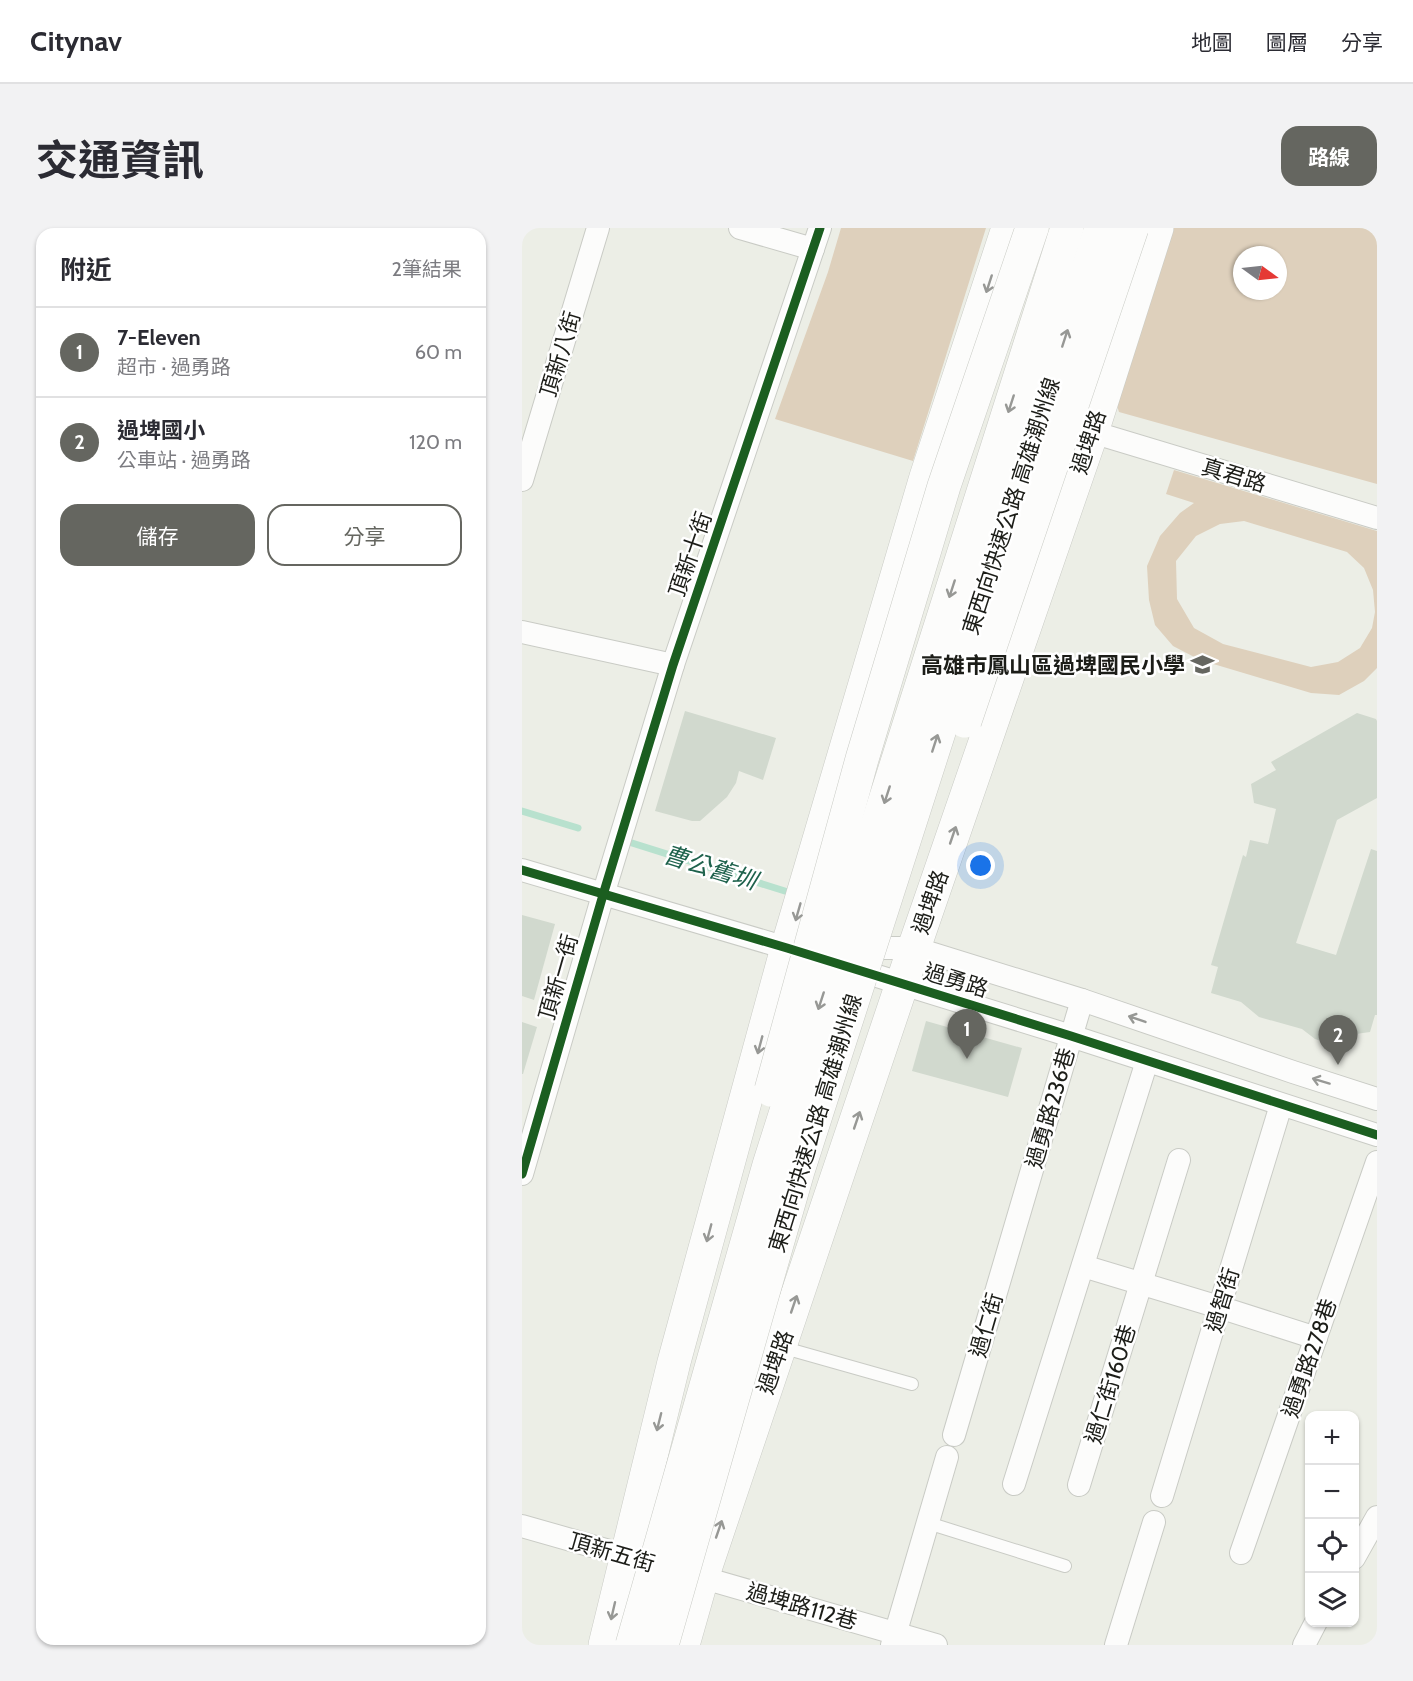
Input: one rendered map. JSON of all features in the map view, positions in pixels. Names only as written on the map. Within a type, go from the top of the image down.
[{"type":"main road","points":[[605,1645],[674,1362],[787,948],[926,477],[1008,228]]},
{"type":"main road","points":[[723,1377],[730,1238],[859,770],[944,486],[1032,228]]},
{"type":"main road","name":"東西向快速公路 高雄潮州線","points":[[662,1645],[769,1165],[1067,228]]},
{"type":"main road","name":"東西向快速公路 高雄潮州線","points":[[632,1645],[723,1377],[798,1171],[1101,228]]},
{"type":"main road","points":[[723,1377],[787,1255],[880,968],[1132,228]]},
{"type":"main road","name":"過埤路","points":[[683,1645],[702,1578],[914,948],[1092,432],[1157,228]]},
{"type":"street","name":"頂新八街","points":[[522,480],[598,228]]},
{"type":"street","points":[[740,228],[816,239]]},
{"type":"street","name":"頂新十街","points":[[603,895],[673,665],[816,239]]},
{"type":"street","name":"真君路","points":[[1092,432],[1377,518]]},
{"type":"street","points":[[522,632],[673,665]]},
{"type":"street","name":"過勇路","points":[[522,870],[787,948],[1071,1036],[1377,1135]]},
{"type":"street","name":"頂新一街","points":[[522,1174],[531,1111],[603,895]]},
{"type":"street","name":"過勇路","points":[[787,948],[914,948],[1082,1000],[1377,1099]]},
{"type":"street","name":"過勇路236巷","points":[[1018,1216],[1082,1000]]},
{"type":"street","points":[[1014,1484],[1147,1061]]},
{"type":"street","name":"過智街","points":[[1162,1496],[1281,1105]]},
{"type":"street","name":"過仁街160巷","points":[[1079,1485],[1179,1160]]},
{"type":"street","name":"過勇路278巷","points":[[1241,1553],[1377,1162]]},
{"type":"street","name":"過仁街","points":[[954,1435],[1018,1216]]},
{"type":"street","points":[[1083,1266],[1316,1338]]},
{"type":"street","points":[[894,1639],[948,1457]]},
{"type":"street","points":[[1359,1549],[1377,1517]]},
{"type":"street","points":[[1116,1645],[1154,1522]]},
{"type":"street","name":"頂新五街","points":[[522,1526],[702,1578]]},
{"type":"street","name":"過埤路112巷","points":[[702,1578],[894,1639],[936,1645]]},
{"type":"street","points":[[1304,1645],[1314,1627]]},
{"type":"lane","points":[[780,1347],[912,1384]]},
{"type":"lane","points":[[928,1523],[1065,1566]]},
{"type":"shaded area","points":[[841,228],[986,228],[913,461],[775,419],[828,272]]},
{"type":"shaded area","points":[[1172,228],[1377,228],[1377,484],[1119,412],[1113,393]]},
{"type":"shaded area","points":[[1174,470],[1377,531],[1377,668],[1364,681],[1339,695],[1311,693],[1200,660],[1173,646],[1155,625],[1149,600],[1147,566],[1160,536],[1180,513],[1194,503],[1166,494]],"holes":[[[1244,521],[1347,552],[1364,568],[1373,590],[1375,612],[1372,628],[1360,648],[1338,662],[1311,667],[1223,644],[1194,628],[1177,599],[1176,561],[1196,536],[1220,524]]]},
{"type":"building","points":[[685,711],[776,738],[763,780],[739,771],[736,783],[727,797],[700,821],[655,811]]},
{"type":"building","points":[[1357,713],[1377,721],[1377,798],[1337,820],[1296,943],[1336,955],[1371,849],[1377,851],[1377,1015],[1375,1015],[1370,1032],[1356,1034],[1336,1027],[1330,1044],[1315,1039],[1302,1029],[1259,1017],[1241,1002],[1211,993],[1218,967],[1211,965],[1243,855],[1246,857],[1250,840],[1268,844],[1276,809],[1254,803],[1251,784],[1276,770],[1271,762]]},
{"type":"building","points":[[522,915],[555,924],[534,1000],[522,996]]},
{"type":"building","points":[[926,1021],[1022,1048],[1008,1097],[912,1071]]},
{"type":"building","points":[[522,1022],[537,1027],[523,1074],[522,1074]]},
{"type":"waterway","name":"曹公舊圳","points":[[522,811],[578,828]]},
{"type":"waterway","name":"曹公舊圳","points":[[632,843],[788,892]]},
{"type":"cycle path","points":[[522,1174],[673,665],[820,228]]},
{"type":"cycle path","points":[[522,870],[787,948],[1071,1036],[1377,1135]]},
{"type":"place","name":"高雄市鳳山區過埤國民小學","points":[[1203,665]]},
{"type":"place","name":"7-Eleven","points":[[967,1059]]},
{"type":"place","name":"過埤國小","points":[[1338,1065]]}]
